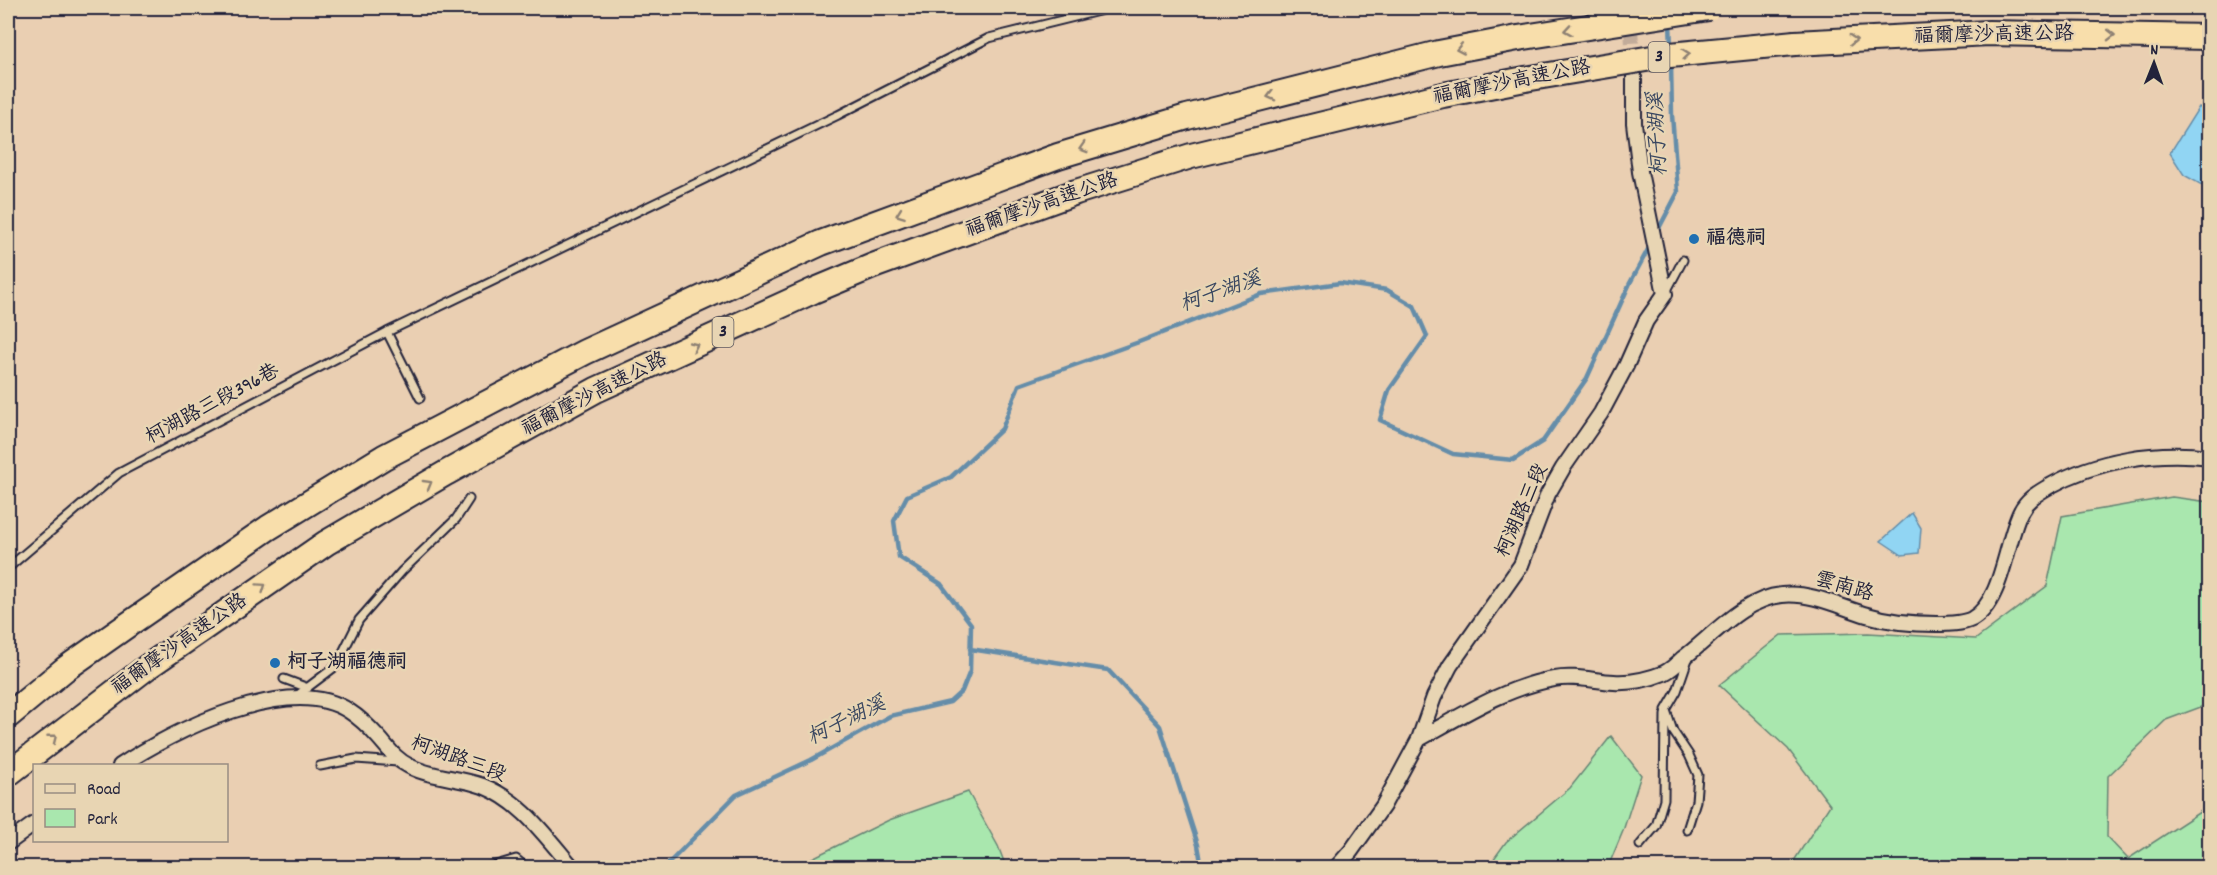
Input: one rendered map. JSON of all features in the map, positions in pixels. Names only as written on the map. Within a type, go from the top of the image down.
[{"type":"highway","name":"福爾摩沙高速公路","points":[[8,716],[65,669],[268,528],[384,457],[585,352],[821,243],[1058,156],[1187,117],[1439,53],[1518,38],[1709,8]]},
{"type":"highway","name":"福爾摩沙高速公路","points":[[8,774],[146,668],[326,543],[596,390],[792,300],[873,266],[1076,192],[1191,156],[1443,95],[1670,55],[1795,42],[1989,33],[2210,37]]},
{"type":"street","points":[[1634,77],[1634,123],[1642,182],[1665,294]]},
{"type":"street","name":"柯湖路三段","points":[[1340,866],[1383,806],[1419,739],[1434,697],[1450,666],[1521,565],[1548,494],[1601,413],[1626,366],[1646,321],[1665,294]]},
{"type":"street","name":"雲南路","points":[[1419,739],[1524,687],[1555,678],[1616,682],[1642,680],[1665,673],[1720,627],[1745,610],[1782,595],[1808,596],[1893,622],[1955,624],[1973,618],[1989,602],[2021,510],[2033,496],[2062,479],[2103,464],[2157,455],[2189,454],[2210,457]]},
{"type":"street","name":"柯湖路三段","points":[[122,764],[142,751],[204,722],[262,701],[295,698],[327,700],[348,711],[380,739],[392,755],[401,762],[434,775],[482,786],[506,796],[525,812],[573,867]]},
{"type":"street","points":[[8,843],[33,825]]},
{"type":"lane","name":"柯湖路三段396巷","points":[[8,568],[119,473],[387,332],[828,120],[989,38],[1111,8]]},
{"type":"lane","points":[[1665,294],[1683,260]]},
{"type":"lane","points":[[387,332],[420,398]]},
{"type":"lane","points":[[295,698],[336,666],[359,620],[402,571],[456,519],[469,499]]},
{"type":"lane","points":[[1640,845],[1656,826],[1664,800],[1666,710],[1677,691],[1690,654]]},
{"type":"lane","points":[[284,679],[308,688]]},
{"type":"lane","points":[[1666,710],[1672,731],[1689,755],[1698,775],[1696,801],[1687,830]]},
{"type":"lane","points":[[320,766],[356,759],[401,762]]},
{"type":"lane","points":[[486,867],[516,859],[527,867]]},
{"type":"green space","points":[[2172,497],[2209,502],[2209,704],[2166,720],[2108,776],[2107,837],[2128,859],[2209,806],[2209,867],[1790,867],[1830,805],[1788,749],[1719,685],[1781,635],[1868,633],[1976,639],[2047,586],[2062,516]]},
{"type":"green space","points":[[1611,736],[1641,775],[1623,831],[1608,867],[1488,867],[1506,842],[1570,788]]},
{"type":"green space","points":[[968,792],[998,846],[1006,867],[794,867],[889,820]]},
{"type":"water","points":[[2199,107],[2209,113],[2209,189],[2184,175],[2170,153]]},
{"type":"water","points":[[1912,513],[1921,528],[1919,553],[1902,555],[1881,541]]},
{"type":"waterway","name":"柯子湖溪","points":[[1670,21],[1671,49]]},
{"type":"waterway","name":"柯子湖溪","points":[[1657,232],[1678,192],[1672,115],[1671,63]]},
{"type":"waterway","name":"柯子湖溪","points":[[664,868],[736,795],[811,760],[890,716],[950,702],[962,691],[970,671],[971,624],[941,584],[899,557],[894,521],[907,496],[951,477],[1002,429],[1019,385],[1139,342],[1261,294],[1340,283],[1387,290],[1414,306],[1427,336],[1389,390],[1380,420],[1453,454],[1513,460],[1543,441],[1587,378],[1630,283],[1652,242]]},
{"type":"waterway","points":[[970,649],[1108,670],[1160,726],[1198,845],[1202,868]]},
{"type":"tunnel","points":[[1630,8],[1633,65]]},
{"type":"place","name":"福德祠","points":[[1694,239]]},
{"type":"place","name":"柯子湖福德祠","points":[[275,663]]}]
